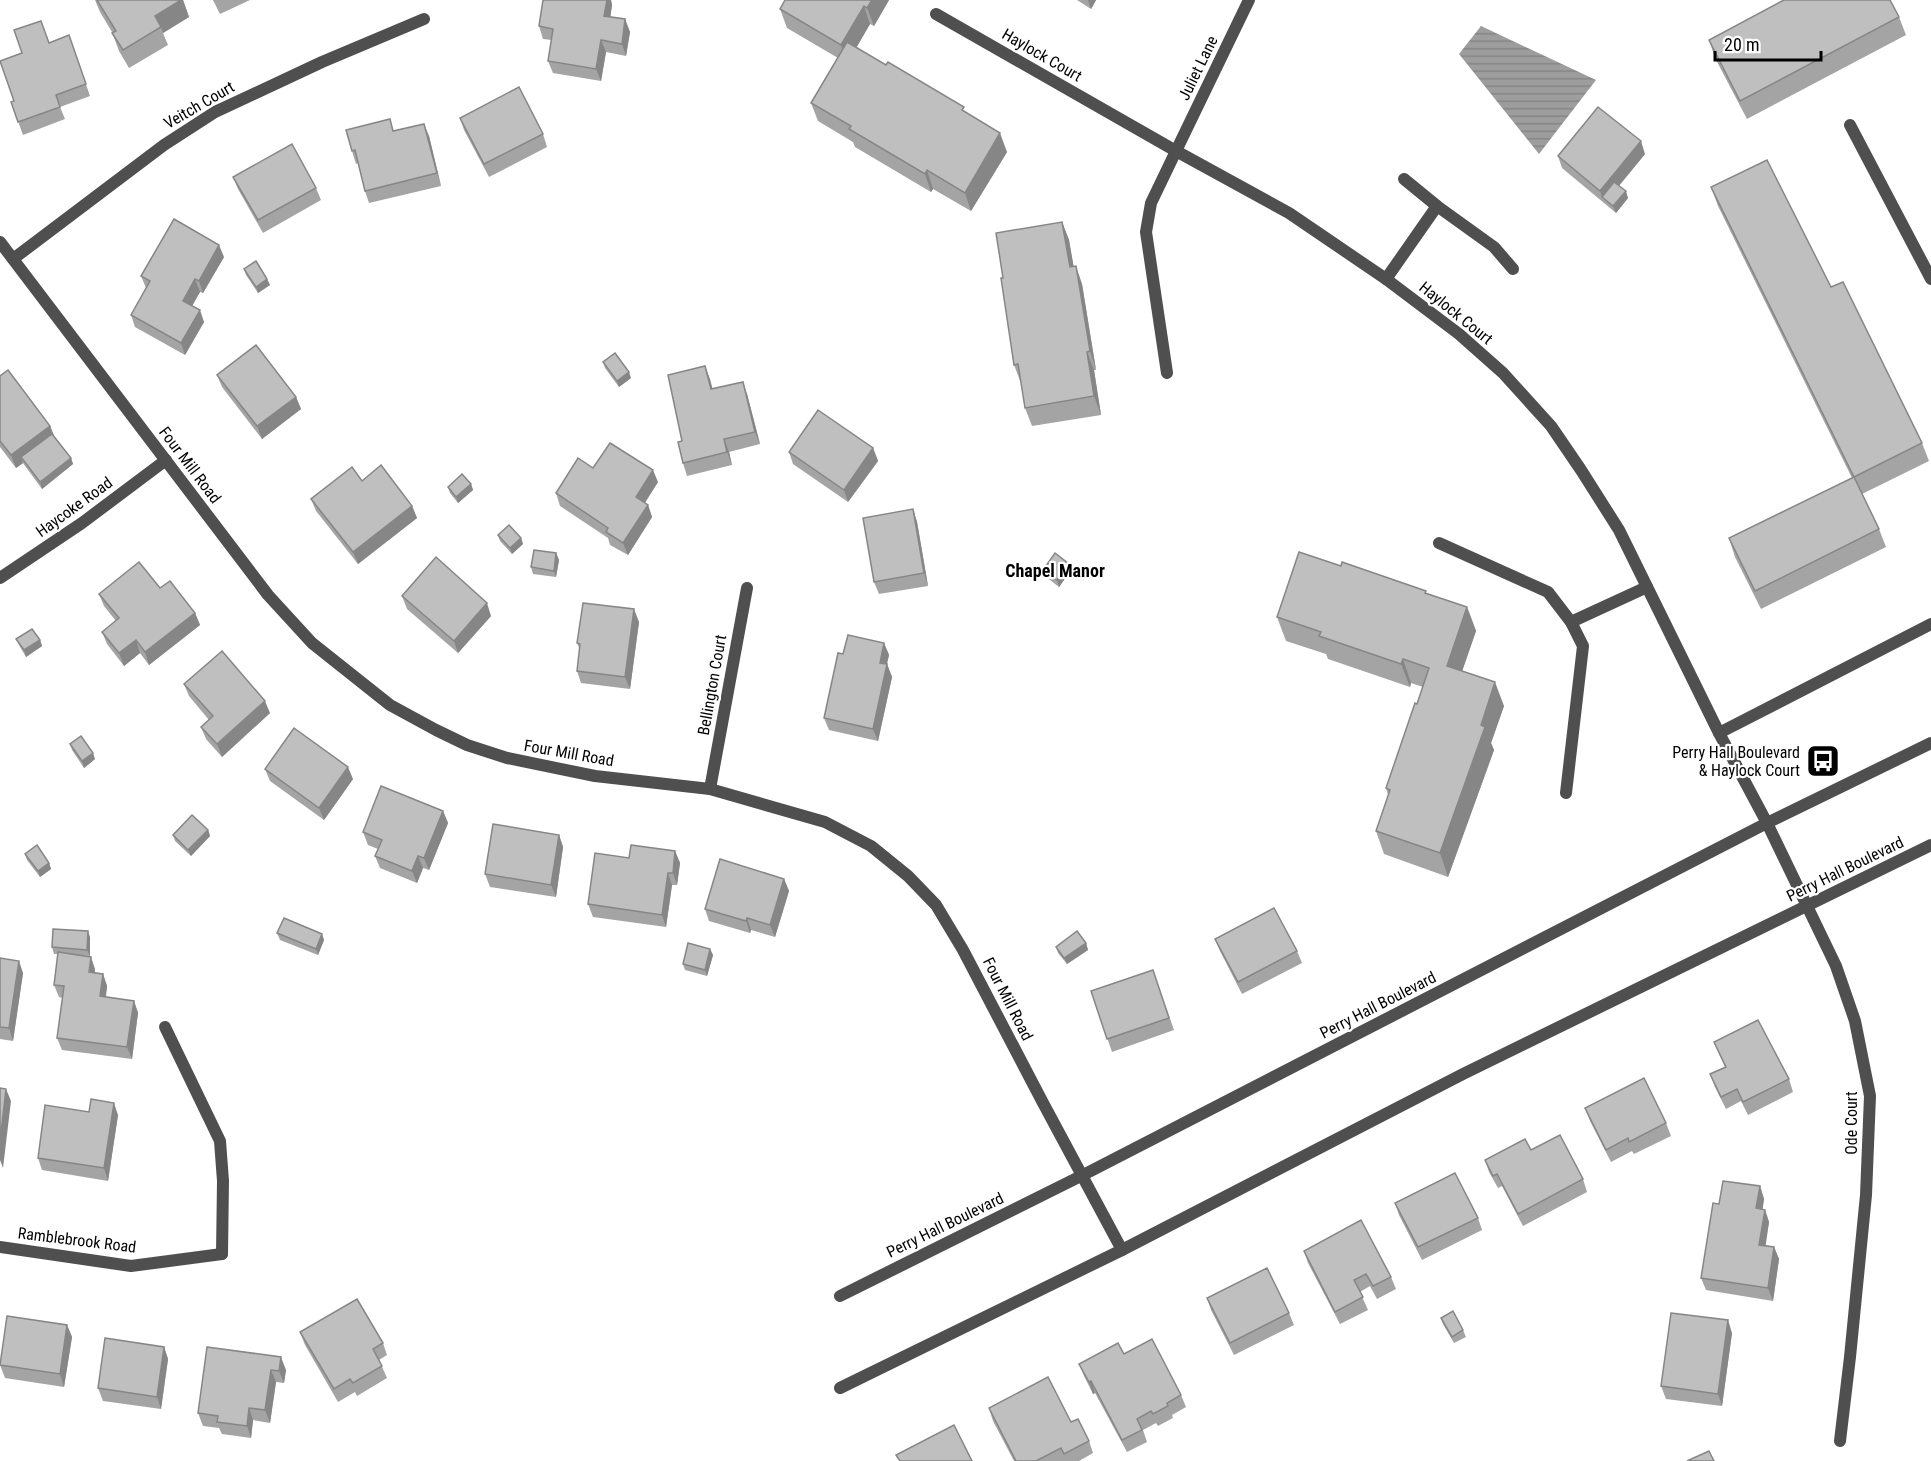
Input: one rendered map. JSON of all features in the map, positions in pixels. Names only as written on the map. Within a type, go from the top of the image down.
[{"type":"street","name":"Juliet Lane","points":[[1167,373],[1146,232],[1151,203],[1249,0]]},
{"type":"street","name":"Haylock Court","points":[[936,14],[1289,213],[1386,279],[1459,334],[1494,365],[1551,426],[1619,530],[1719,733],[1767,823]]},
{"type":"street","name":"Veitch Court","points":[[13,259],[164,145],[215,112],[313,66],[424,19]]},
{"type":"street","points":[[1850,125],[1931,279]]},
{"type":"street","points":[[1404,179],[1494,247],[1513,268]]},
{"type":"street","points":[[1386,279],[1437,206]]},
{"type":"street","name":"Four Mill Road","points":[[0,242],[268,595],[312,643],[390,705],[467,745],[507,758],[595,776],[710,789],[825,822],[871,846],[908,876],[936,905],[963,950],[1122,1250]]},
{"type":"street","name":"Haycoke Road","points":[[0,578],[82,523],[166,460]]},
{"type":"street","points":[[1438,543],[1548,592],[1571,622],[1583,646],[1566,793]]},
{"type":"street","points":[[1571,622],[1647,587]]},
{"type":"street","name":"Bellington Court","points":[[710,789],[747,588]]},
{"type":"street","points":[[1719,733],[1931,624]]},
{"type":"street","name":"Perry Hall Boulevard","points":[[840,1296],[1083,1175],[1767,823],[1931,743]]},
{"type":"street","name":"Ode Court","points":[[1767,823],[1836,966],[1855,1021],[1870,1096],[1866,1195],[1840,1441]]},
{"type":"street","name":"Perry Hall Boulevard","points":[[840,1388],[1122,1250],[1463,1074],[1931,845]]},
{"type":"street","name":"Ramblebrook Road","points":[[0,1247],[131,1266],[222,1254],[223,1181],[220,1141],[165,1027]]},
{"type":"shaded area","points":[[1481,26],[1596,80],[1539,154],[1459,54]]},
{"type":"building","points":[[97,0],[181,0],[155,16],[161,27],[123,50],[112,33],[116,31]]},
{"type":"building","points":[[543,0],[607,0],[604,16],[625,19],[622,44],[601,40],[596,69],[548,61],[553,29],[539,26]]},
{"type":"building","points":[[785,0],[872,0],[867,8],[864,6],[841,45],[780,9]]},
{"type":"building","points":[[1784,0],[1890,0],[1899,17],[1740,101],[1709,40]]},
{"type":"building","points":[[41,21],[49,43],[69,35],[86,84],[56,95],[60,107],[18,122],[11,102],[14,101],[0,61],[22,53],[14,30]]},
{"type":"building","points":[[847,42],[886,65],[888,62],[964,107],[962,110],[1000,133],[965,193],[927,170],[925,174],[849,129],[851,126],[811,103]]},
{"type":"building","points":[[519,87],[543,134],[484,164],[460,118]]},
{"type":"building","points":[[1598,107],[1641,141],[1600,191],[1558,156]]},
{"type":"building","points":[[390,119],[393,131],[424,124],[437,173],[365,191],[355,150],[352,151],[346,130]]},
{"type":"building","points":[[292,144],[316,188],[258,220],[233,177]]},
{"type":"building","points":[[1767,160],[1831,287],[1843,282],[1922,443],[1854,477],[1711,187]]},
{"type":"building","points":[[1614,182],[1626,191],[1613,206],[1602,197]]},
{"type":"building","points":[[174,219],[219,245],[199,281],[195,279],[183,301],[200,310],[181,343],[131,315],[150,281],[141,276]]},
{"type":"building","points":[[1062,222],[1070,267],[1076,266],[1090,351],[1087,352],[1094,396],[1025,408],[1018,364],[1014,365],[996,233]]},
{"type":"building","points":[[256,261],[267,279],[256,287],[244,269]]},
{"type":"building","points":[[256,345],[296,397],[257,426],[217,375]]},
{"type":"building","points":[[615,353],[629,372],[617,381],[603,362]]},
{"type":"building","points":[[705,366],[711,389],[743,382],[755,432],[724,439],[727,452],[683,463],[678,442],[682,441],[668,375]]},
{"type":"building","points":[[8,370],[50,426],[11,455],[0,441],[0,376]]},
{"type":"building","points":[[818,410],[873,448],[844,490],[789,452]]},
{"type":"building","points":[[52,434],[71,458],[40,482],[21,457]]},
{"type":"building","points":[[610,443],[653,470],[636,497],[648,505],[623,543],[606,532],[608,528],[556,493],[578,458],[593,468]]},
{"type":"building","points":[[381,465],[412,506],[353,552],[311,499],[352,467],[362,481]]},
{"type":"building","points":[[462,474],[471,484],[456,497],[448,487]]},
{"type":"building","points":[[1854,477],[1879,529],[1755,591],[1729,538]]},
{"type":"building","points":[[913,509],[924,573],[874,582],[863,518]]},
{"type":"building","points":[[509,525],[521,538],[510,548],[498,535]]},
{"type":"building","points":[[534,550],[556,553],[554,571],[531,567]]},
{"type":"building","points":[[1299,552],[1341,566],[1342,562],[1467,607],[1447,666],[1495,682],[1481,725],[1485,727],[1440,853],[1376,831],[1390,790],[1386,788],[1429,668],[1403,659],[1401,664],[1319,636],[1321,632],[1277,617]]},
{"type":"building","points":[[1055,553],[1069,564],[1057,580],[1043,570]]},
{"type":"building","points":[[436,557],[487,603],[454,641],[402,596]]},
{"type":"building","points":[[139,562],[160,588],[170,581],[195,613],[145,652],[136,640],[119,653],[102,632],[119,618],[99,594]]},
{"type":"building","points":[[583,603],[634,609],[625,677],[577,671],[580,644],[577,643]]},
{"type":"building","points":[[32,629],[40,640],[24,650],[16,639]]},
{"type":"building","points":[[848,635],[884,643],[880,663],[887,664],[873,729],[824,718],[838,653],[843,654]]},
{"type":"building","points":[[222,651],[265,701],[217,744],[201,727],[213,716],[184,684]]},
{"type":"building","points":[[294,728],[348,767],[319,808],[265,769]]},
{"type":"building","points":[[81,736],[93,753],[82,761],[70,744]]},
{"type":"building","points":[[381,786],[443,811],[424,858],[418,856],[412,871],[375,856],[382,840],[363,832]]},
{"type":"building","points":[[192,815],[208,830],[188,850],[173,835]]},
{"type":"building","points":[[493,824],[559,835],[551,885],[485,874]]},
{"type":"building","points":[[37,845],[49,863],[38,871],[25,854]]},
{"type":"building","points":[[631,845],[675,851],[673,873],[668,873],[662,915],[588,904],[595,853],[629,858]]},
{"type":"building","points":[[720,859],[784,879],[770,925],[747,918],[746,921],[705,909]]},
{"type":"building","points":[[1274,908],[1297,951],[1238,982],[1215,939]]},
{"type":"building","points":[[284,918],[322,934],[316,949],[277,933]]},
{"type":"building","points":[[53,929],[88,931],[87,950],[52,947]]},
{"type":"building","points":[[1077,931],[1086,943],[1064,958],[1056,947]]},
{"type":"building","points":[[688,943],[710,949],[705,970],[683,964]]},
{"type":"building","points":[[58,952],[91,957],[89,972],[103,974],[100,996],[134,1001],[127,1047],[57,1038],[64,986],[54,985]]},
{"type":"building","points":[[0,958],[19,961],[9,1028],[0,1027]]},
{"type":"building","points":[[1153,970],[1169,1018],[1107,1039],[1091,991]]},
{"type":"building","points":[[1758,1020],[1789,1079],[1743,1102],[1737,1089],[1721,1097],[1710,1074],[1726,1067],[1714,1042]]},
{"type":"building","points":[[1644,1078],[1666,1123],[1629,1142],[1628,1138],[1606,1150],[1585,1108]]},
{"type":"building","points":[[0,1088],[6,1089],[0,1141]]},
{"type":"building","points":[[91,1099],[114,1103],[104,1168],[38,1158],[45,1105],[89,1112]]},
{"type":"building","points":[[1560,1135],[1583,1179],[1518,1214],[1497,1174],[1493,1176],[1485,1160],[1525,1139],[1531,1150]]},
{"type":"building","points":[[1455,1173],[1478,1218],[1418,1247],[1395,1203]]},
{"type":"building","points":[[1723,1181],[1760,1186],[1756,1208],[1765,1210],[1759,1245],[1774,1247],[1768,1288],[1701,1278],[1713,1203],[1719,1204]]},
{"type":"building","points":[[1361,1220],[1391,1277],[1373,1286],[1366,1274],[1354,1280],[1363,1297],[1335,1312],[1304,1251]]},
{"type":"building","points":[[1267,1268],[1289,1313],[1230,1343],[1207,1298]]},
{"type":"building","points":[[357,1299],[383,1343],[373,1349],[382,1366],[353,1383],[350,1379],[334,1389],[300,1332]]},
{"type":"building","points":[[1453,1311],[1463,1330],[1452,1337],[1441,1318]]},
{"type":"building","points":[[1671,1313],[1728,1320],[1718,1394],[1661,1386]]},
{"type":"building","points":[[7,1316],[67,1325],[60,1374],[0,1365]]},
{"type":"building","points":[[105,1338],[164,1347],[157,1397],[98,1388]]},
{"type":"building","points":[[1152,1339],[1181,1395],[1167,1403],[1168,1406],[1153,1414],[1151,1411],[1137,1419],[1142,1430],[1122,1440],[1091,1381],[1089,1382],[1079,1364],[1118,1343],[1124,1354]]},
{"type":"building","points":[[207,1347],[281,1357],[279,1371],[271,1370],[265,1410],[249,1408],[247,1426],[217,1422],[218,1416],[198,1413]]},
{"type":"building","points":[[1048,1377],[1071,1422],[1078,1419],[1089,1441],[1064,1454],[1061,1448],[1036,1461],[1016,1461],[989,1408]]},
{"type":"building","points":[[954,1425],[972,1461],[900,1461],[896,1455]]},
{"type":"building","points":[[1709,1451],[1714,1461],[1687,1461]]},
{"type":"place","name":"Perry Hall Boulevard & Haylock Court","points":[[1823,761]]},
{"type":"district","name":"Chapel Manor","points":[[1055,570]]}]
